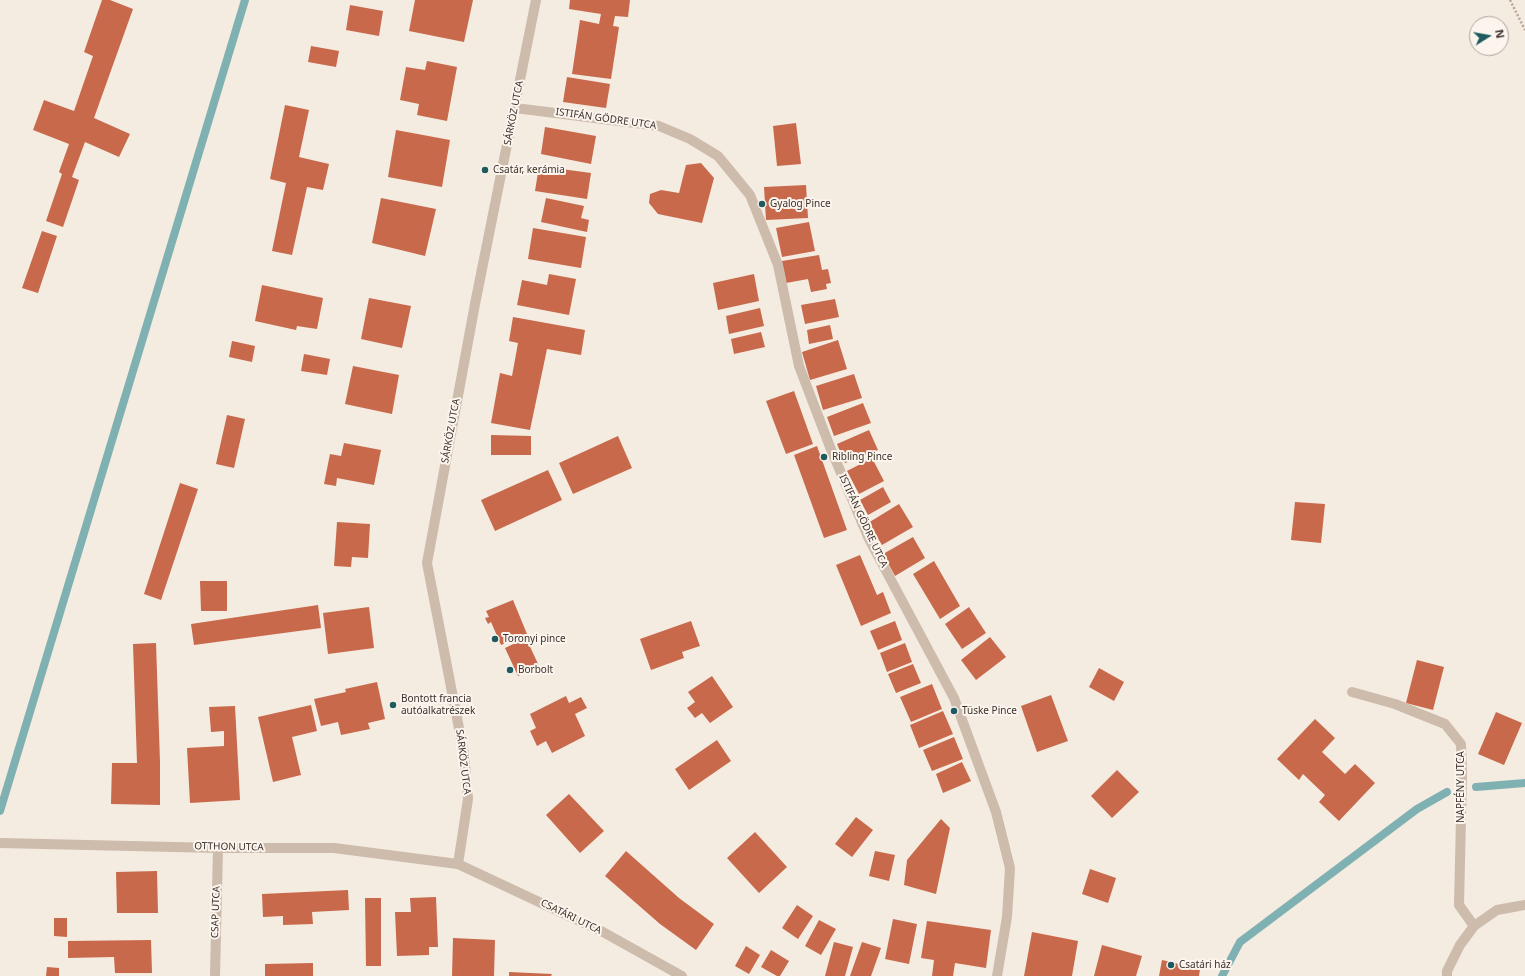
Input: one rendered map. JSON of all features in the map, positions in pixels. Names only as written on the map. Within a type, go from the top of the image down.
[{"type":"street","name":"SÁRKÖZ UTCA","points":[[458,864],[468,799],[464,754],[427,563],[475,304],[536,0]]},
{"type":"street","name":"ISTIFÁN GÖDRE UTCA","points":[[515,108],[660,126],[690,139],[718,156],[750,195],[778,265],[799,366],[830,447],[869,539],[954,698],[996,812],[1010,868],[1007,917],[998,976]]},
{"type":"street","name":"NAPFÉNY UTCA","points":[[1352,692],[1395,704],[1445,724],[1461,744],[1462,801],[1459,905],[1474,926]]},
{"type":"street","name":"OTTHON UTCA","points":[[0,843],[218,848],[334,848],[458,864]]},
{"type":"street","name":"CSAP UTCA","points":[[215,976],[218,848]]},
{"type":"street","name":"CSATÁRI UTCA","points":[[458,864],[603,932],[682,976]]},
{"type":"street","points":[[1448,976],[1447,971],[1460,945],[1474,926],[1497,910],[1525,905]]},
{"type":"path","points":[[1510,0],[1525,30]]},
{"type":"building","points":[[102,0],[110,0],[133,9],[94,118],[130,134],[119,157],[85,142],[72,177],[79,180],[63,227],[46,221],[62,174],[59,172],[69,144],[33,130],[44,100],[74,111],[93,56],[84,52]]},
{"type":"building","points":[[415,0],[473,0],[464,42],[409,31]]},
{"type":"building","points":[[570,0],[630,0],[628,17],[615,16],[613,26],[619,27],[611,79],[572,74],[580,20],[599,24],[601,14],[569,9]]},
{"type":"building","points":[[350,5],[383,11],[379,36],[346,30]]},
{"type":"building","points":[[311,46],[339,51],[336,67],[308,62]]},
{"type":"building","points":[[427,61],[457,67],[447,121],[417,115],[419,104],[400,100],[406,67],[425,70]]},
{"type":"building","points":[[567,77],[610,84],[606,108],[563,102]]},
{"type":"building","points":[[285,105],[309,110],[299,157],[329,164],[323,190],[307,187],[292,255],[272,251],[286,183],[270,179]]},
{"type":"building","points":[[796,123],[801,164],[777,166],[773,126]]},
{"type":"building","points":[[545,127],[596,136],[591,164],[541,154]]},
{"type":"building","points":[[396,130],[450,140],[442,187],[388,177]]},
{"type":"building","points":[[701,163],[714,178],[702,223],[658,214],[649,203],[650,194],[661,190],[679,193],[686,165]]},
{"type":"building","points":[[539,166],[591,173],[587,199],[535,191]]},
{"type":"building","points":[[806,185],[808,218],[766,220],[764,187]]},
{"type":"building","points":[[381,198],[436,209],[425,256],[372,243]]},
{"type":"building","points":[[546,198],[584,206],[581,218],[589,220],[587,232],[541,222]]},
{"type":"building","points":[[809,222],[815,251],[782,257],[776,228]]},
{"type":"building","points":[[533,228],[586,237],[581,268],[528,259]]},
{"type":"building","points":[[42,231],[57,236],[38,293],[22,288]]},
{"type":"building","points":[[819,255],[822,270],[828,269],[831,283],[826,284],[827,289],[811,292],[808,279],[786,283],[782,261]]},
{"type":"building","points":[[549,274],[576,279],[569,315],[517,305],[522,280],[547,285]]},
{"type":"building","points":[[754,274],[759,301],[718,310],[713,283]]},
{"type":"building","points":[[262,285],[323,298],[317,329],[297,326],[296,330],[255,321]]},
{"type":"building","points":[[369,298],[411,306],[402,348],[361,339]]},
{"type":"building","points":[[835,299],[839,317],[805,324],[801,305]]},
{"type":"building","points":[[760,308],[764,326],[729,334],[726,316]]},
{"type":"building","points":[[513,317],[585,330],[581,355],[547,349],[530,430],[491,423],[500,373],[512,376],[518,343],[509,341]]},
{"type":"building","points":[[830,325],[833,339],[809,344],[807,330]]},
{"type":"building","points":[[761,332],[765,347],[734,354],[731,339]]},
{"type":"building","points":[[838,340],[847,369],[810,380],[802,352]]},
{"type":"building","points":[[232,341],[255,346],[252,362],[229,357]]},
{"type":"building","points":[[304,354],[330,359],[327,375],[301,371]]},
{"type":"building","points":[[353,366],[399,375],[392,414],[345,404]]},
{"type":"building","points":[[854,374],[862,398],[823,410],[816,386]]},
{"type":"building","points":[[794,391],[813,444],[786,454],[766,401]]},
{"type":"building","points":[[863,403],[871,423],[834,436],[827,417]]},
{"type":"building","points":[[227,415],[245,419],[234,468],[216,464]]},
{"type":"building","points":[[869,430],[878,450],[845,463],[837,444]]},
{"type":"building","points":[[491,435],[531,436],[531,455],[491,455]]},
{"type":"building","points":[[618,436],[632,468],[573,494],[559,463]]},
{"type":"building","points":[[344,443],[381,450],[374,485],[337,478],[336,486],[324,484],[330,454],[341,456]]},
{"type":"building","points":[[817,446],[847,530],[824,538],[794,455]]},
{"type":"building","points":[[872,458],[884,481],[859,494],[847,471]]},
{"type":"building","points":[[548,470],[562,500],[495,531],[481,500]]},
{"type":"building","points":[[180,483],[198,489],[161,600],[144,594]]},
{"type":"building","points":[[883,487],[891,502],[868,515],[860,500]]},
{"type":"building","points":[[1295,502],[1325,504],[1321,543],[1291,540]]},
{"type":"building","points":[[899,504],[913,527],[882,545],[868,523]]},
{"type":"building","points":[[337,522],[370,524],[368,558],[352,557],[351,567],[334,566]]},
{"type":"building","points":[[913,537],[925,558],[895,576],[883,554]]},
{"type":"building","points":[[860,555],[877,595],[883,592],[891,613],[861,626],[836,565]]},
{"type":"building","points":[[934,561],[960,606],[940,619],[913,574]]},
{"type":"building","points":[[200,581],[227,581],[227,611],[201,611]]},
{"type":"building","points":[[513,600],[527,634],[501,645],[491,622],[488,624],[485,618],[489,617],[486,611]]},
{"type":"building","points":[[318,605],[321,628],[194,645],[191,624]]},
{"type":"building","points":[[369,607],[374,648],[328,654],[323,613]]},
{"type":"building","points":[[969,607],[986,633],[962,649],[945,624]]},
{"type":"building","points":[[691,621],[700,646],[682,652],[684,658],[651,670],[640,639]]},
{"type":"building","points":[[895,621],[902,640],[878,650],[870,631]]},
{"type":"building","points":[[990,637],[1006,657],[976,680],[961,660]]},
{"type":"building","points":[[526,638],[539,666],[518,676],[505,648]]},
{"type":"building","points":[[156,643],[160,805],[111,804],[112,763],[137,763],[133,644]]},
{"type":"building","points":[[905,643],[912,662],[887,672],[880,653]]},
{"type":"building","points":[[1417,660],[1444,667],[1433,710],[1406,703]]},
{"type":"building","points":[[913,664],[921,683],[896,693],[888,674]]},
{"type":"building","points":[[1099,668],[1124,682],[1114,701],[1089,687]]},
{"type":"building","points":[[712,676],[733,707],[710,723],[702,713],[695,718],[687,708],[695,702],[688,692]]},
{"type":"building","points":[[377,682],[385,719],[368,723],[370,729],[341,735],[338,722],[321,726],[314,699],[346,692],[345,689]]},
{"type":"building","points":[[932,684],[942,709],[911,722],[900,697]]},
{"type":"building","points":[[1051,695],[1068,741],[1037,752],[1021,706]]},
{"type":"building","points":[[566,696],[569,703],[581,697],[587,708],[575,714],[585,736],[552,753],[546,741],[537,746],[530,731],[536,728],[530,714]]},
{"type":"building","points":[[311,705],[317,731],[292,737],[301,775],[273,782],[258,717]]},
{"type":"building","points":[[235,706],[240,800],[190,803],[187,748],[224,746],[224,731],[211,732],[209,707]]},
{"type":"building","points":[[943,711],[953,734],[919,748],[910,725]]},
{"type":"building","points":[[1496,712],[1522,723],[1504,765],[1478,754]]},
{"type":"building","points":[[1315,719],[1335,738],[1322,752],[1345,774],[1355,764],[1375,783],[1339,821],[1319,802],[1325,795],[1303,774],[1299,780],[1277,759]]},
{"type":"building","points":[[954,737],[963,759],[932,771],[923,750]]},
{"type":"building","points":[[717,740],[731,761],[689,790],[675,769]]},
{"type":"building","points":[[962,762],[971,781],[943,793],[936,774]]},
{"type":"building","points":[[1117,770],[1139,792],[1112,818],[1091,796]]},
{"type":"building","points":[[569,794],[604,831],[580,853],[546,815]]},
{"type":"building","points":[[856,817],[873,830],[852,857],[835,844]]},
{"type":"building","points":[[941,819],[950,828],[936,894],[904,885],[907,860]]},
{"type":"building","points":[[755,832],[787,867],[759,893],[727,858]]},
{"type":"building","points":[[626,851],[679,898],[714,924],[696,950],[660,924],[605,876]]},
{"type":"building","points":[[875,851],[895,855],[889,881],[869,876]]},
{"type":"building","points":[[1090,869],[1116,878],[1108,903],[1082,894]]},
{"type":"building","points":[[157,871],[158,913],[117,913],[116,872]]},
{"type":"building","points":[[348,890],[349,910],[312,912],[313,924],[283,925],[283,916],[263,917],[262,894]]},
{"type":"building","points":[[436,897],[438,947],[429,947],[429,955],[397,956],[395,912],[411,912],[410,898]]},
{"type":"building","points":[[365,898],[381,898],[381,966],[366,966]]},
{"type":"building","points":[[797,905],[813,916],[798,939],[782,928]]},
{"type":"building","points":[[54,918],[67,918],[67,937],[54,936]]},
{"type":"building","points":[[893,919],[917,924],[909,964],[885,959]]},
{"type":"building","points":[[819,920],[836,929],[821,955],[805,946]]},
{"type":"building","points":[[927,921],[991,930],[986,968],[955,963],[953,976],[932,976],[934,960],[921,958]]},
{"type":"building","points":[[1032,932],[1078,941],[1072,976],[1024,976]]},
{"type":"building","points":[[453,938],[495,940],[494,976],[452,976]]},
{"type":"building","points":[[151,940],[152,973],[115,973],[114,957],[68,958],[68,941]]},
{"type":"building","points":[[834,942],[853,947],[845,976],[825,976]]},
{"type":"building","points":[[862,942],[881,948],[871,976],[850,976]]},
{"type":"building","points":[[1102,945],[1142,956],[1136,976],[1094,976]]},
{"type":"building","points":[[746,946],[760,955],[749,974],[735,966]]},
{"type":"building","points":[[771,950],[789,961],[780,976],[777,976],[761,967]]},
{"type":"building","name":"Csatári ház","points":[[1162,960],[1200,969],[1199,976],[1159,976]]},
{"type":"building","points":[[313,963],[313,976],[265,976],[265,964]]},
{"type":"building","points":[[47,967],[59,968],[59,976],[46,976]]},
{"type":"building","points":[[509,972],[552,974],[551,976],[509,976]]},
{"type":"waterway","points":[[0,811],[245,0]]},
{"type":"waterway","points":[[1476,787],[1525,783]]},
{"type":"waterway","points":[[1222,976],[1240,942],[1417,809],[1447,792]]},
{"type":"place","name":"Csatár, kerámia","points":[[485,170]]},
{"type":"place","name":"Gyalog Pince","points":[[762,204]]},
{"type":"place","name":"Ribling Pince","points":[[824,457]]},
{"type":"place","name":"Toronyi pince","points":[[495,639]]},
{"type":"place","name":"Borbolt","points":[[510,670]]},
{"type":"place","name":"Bontott francia autóalkatrészek","points":[[393,705]]},
{"type":"place","name":"Tüske Pince","points":[[954,711]]},
{"type":"place","name":"Csatári ház","points":[[1171,965]]}]
